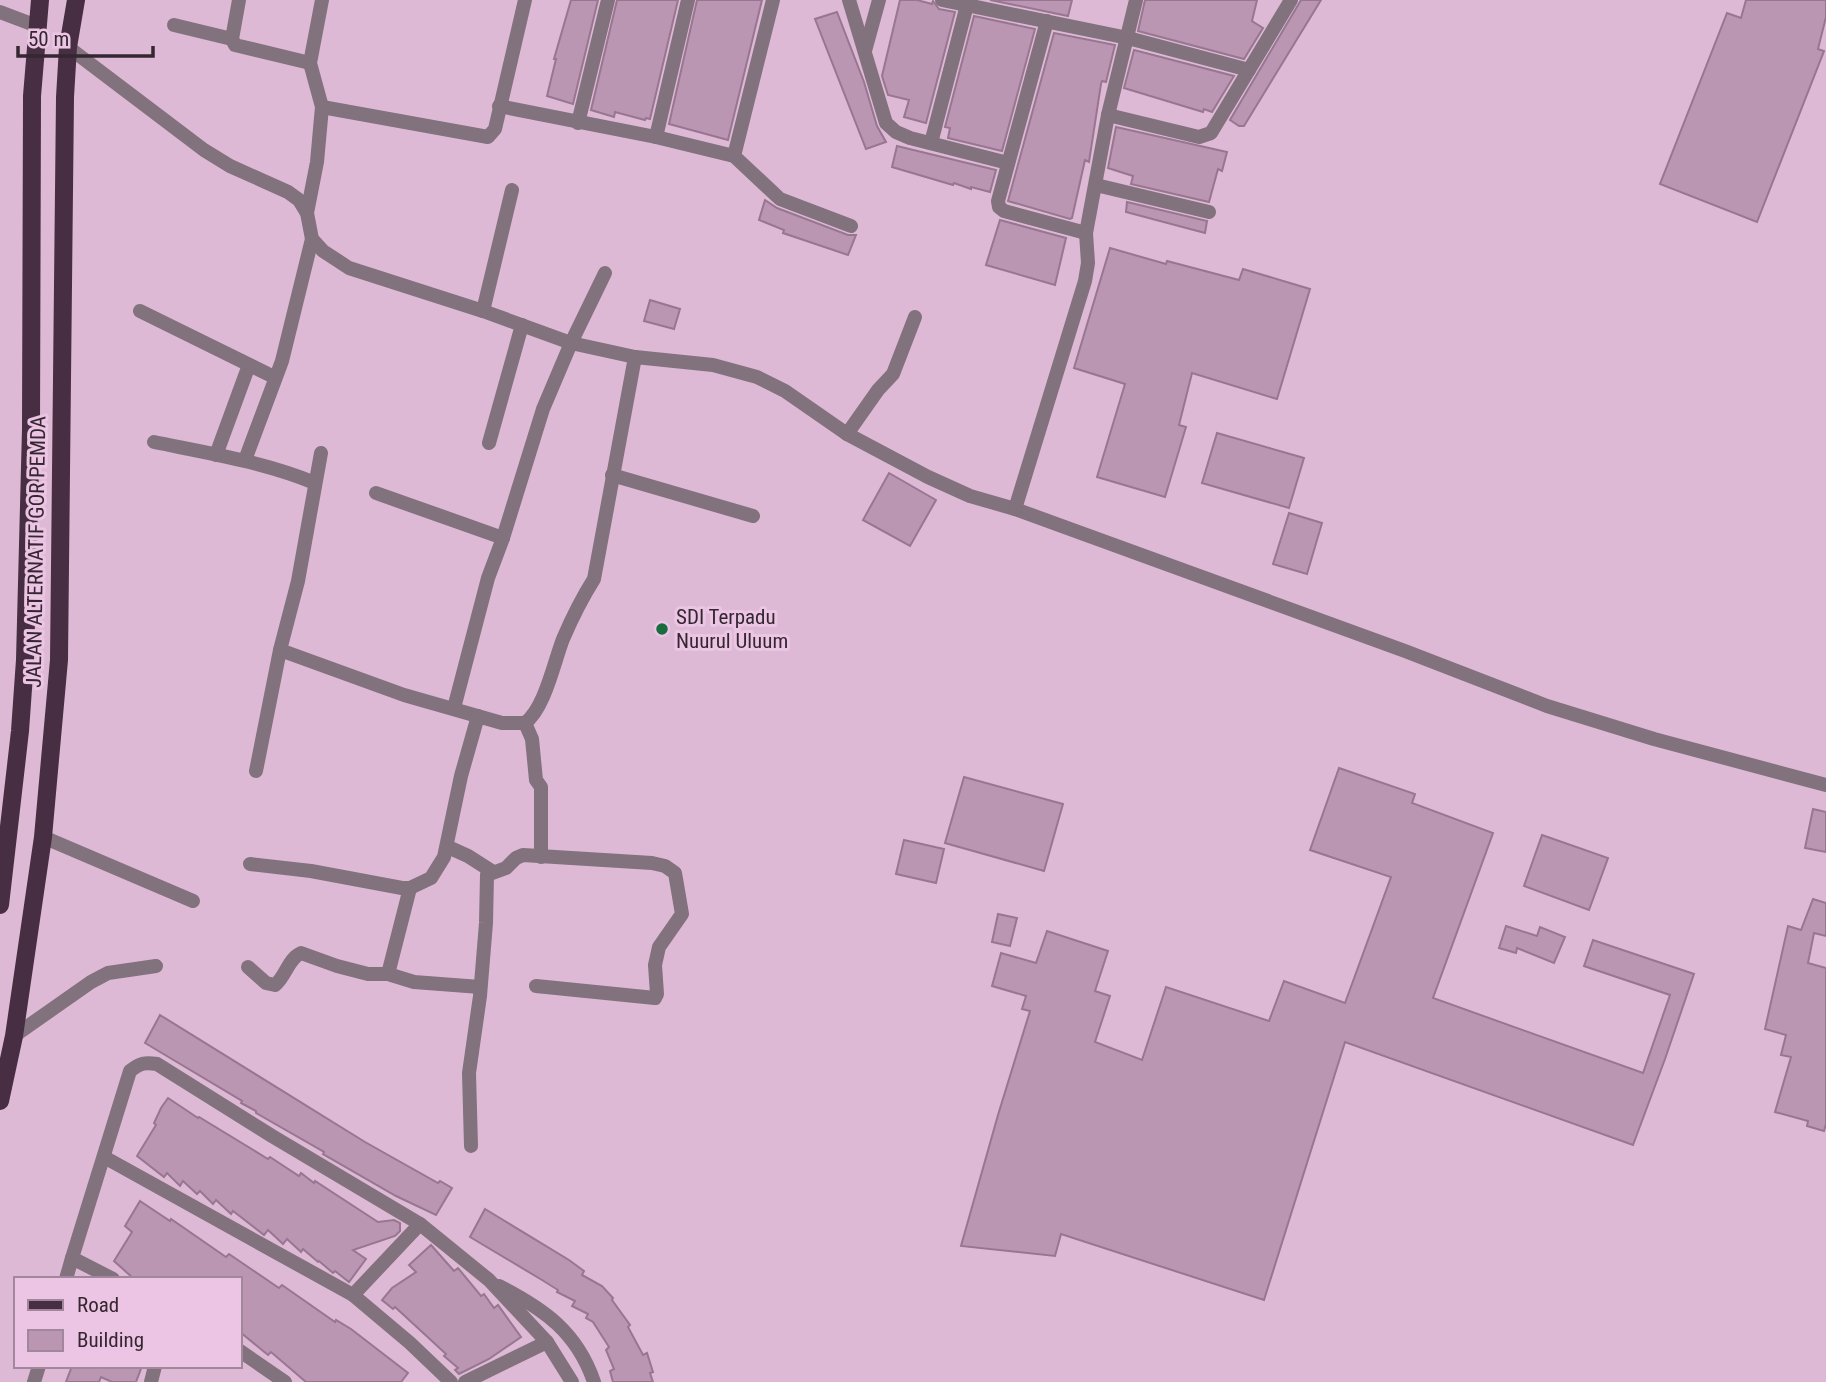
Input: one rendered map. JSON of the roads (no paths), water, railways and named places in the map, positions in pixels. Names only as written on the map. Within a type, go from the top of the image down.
[{"type":"main road","name":"JALAN ALTERNATIF GOR PEMDA","points":[[0,905],[19,743],[25,660],[31,429],[32,96],[40,0]]},
{"type":"main road","name":"JALAN ALTERNATIF GOR PEMDA","points":[[0,1101],[13,1035],[43,837],[59,660],[65,97],[68,47],[76,0]]},
{"type":"street","points":[[239,0],[232,39],[235,46],[310,63]]},
{"type":"street","points":[[307,213],[317,162],[322,107],[310,63],[322,0]]},
{"type":"street","points":[[322,107],[488,137],[495,129],[525,0]]},
{"type":"street","points":[[578,122],[608,0]]},
{"type":"street","points":[[656,137],[688,0]]},
{"type":"street","points":[[734,156],[773,0]]},
{"type":"street","points":[[849,0],[886,123],[897,132],[1008,163]]},
{"type":"street","points":[[865,52],[879,0]]},
{"type":"street","points":[[942,0],[1128,38],[1249,70]]},
{"type":"street","points":[[1015,509],[1085,281],[1088,263],[1086,233],[1108,115],[1136,0]]},
{"type":"street","points":[[1108,115],[1199,137],[1211,133],[1287,1]]},
{"type":"street","points":[[931,143],[967,5]]},
{"type":"street","points":[[0,12],[37,26]]},
{"type":"street","points":[[1047,21],[998,201],[999,207],[1004,211],[1086,233]]},
{"type":"street","points":[[174,25],[232,39]]},
{"type":"street","points":[[68,47],[204,149],[230,166],[288,192],[299,200],[307,213],[312,239],[282,361],[245,460]]},
{"type":"street","points":[[499,106],[656,137],[734,156],[780,199],[851,226]]},
{"type":"street","points":[[1096,184],[1209,212]]},
{"type":"street","points":[[483,311],[512,190]]},
{"type":"street","points":[[312,239],[323,251],[349,268],[483,311],[570,344],[635,357],[713,365],[757,377],[785,391],[847,434],[970,496],[1015,509],[1405,651],[1547,706],[1654,739],[1826,785]]},
{"type":"street","points":[[454,708],[488,578],[543,409],[570,344],[605,273]]},
{"type":"street","points":[[140,310],[274,377]]},
{"type":"street","points":[[847,434],[878,390],[893,374],[915,317]]},
{"type":"street","points":[[489,443],[522,325]]},
{"type":"street","points":[[280,650],[404,695],[502,723],[524,723],[537,708],[564,637],[594,579],[635,357]]},
{"type":"street","points":[[216,455],[249,365]]},
{"type":"street","points":[[153,442],[245,460],[316,482]]},
{"type":"street","points":[[256,771],[280,650],[298,581],[321,453]]},
{"type":"street","points":[[612,475],[753,516]]},
{"type":"street","points":[[376,494],[503,538]]},
{"type":"street","points":[[250,864],[311,871],[410,888],[431,878],[448,847],[461,776],[478,716]]},
{"type":"street","points":[[524,723],[532,739],[536,780],[541,787],[541,857]]},
{"type":"street","points":[[43,837],[193,901]]},
{"type":"street","points":[[448,847],[493,872]]},
{"type":"street","points":[[471,1146],[469,1073],[486,923],[486,878],[489,873],[506,868],[523,855],[652,863],[675,873],[682,914],[659,947],[655,965],[655,998],[536,986]]},
{"type":"street","points":[[388,974],[410,888]]},
{"type":"street","points":[[247,967],[266,983],[275,985],[283,979],[296,955],[301,953],[337,967],[368,974],[388,974],[414,982],[480,987]]},
{"type":"street","points":[[13,1035],[108,973],[156,967]]},
{"type":"street","points":[[67,1277],[130,1072],[138,1064],[157,1064],[420,1224],[489,1280],[547,1342],[572,1382]]},
{"type":"street","points":[[104,1157],[352,1295],[410,1343],[451,1382]]},
{"type":"street","points":[[352,1295],[420,1224]]},
{"type":"street","points":[[72,1258],[109,1277]]},
{"type":"street","points":[[489,1280],[534,1304],[568,1336],[579,1347],[594,1382]]},
{"type":"street","points":[[465,1382],[547,1342]]},
{"type":"street","points":[[242,1352],[285,1382]]},
{"type":"place","name":"SDI Terpadu Nuurul Uluum","points":[[662,629]]}]
